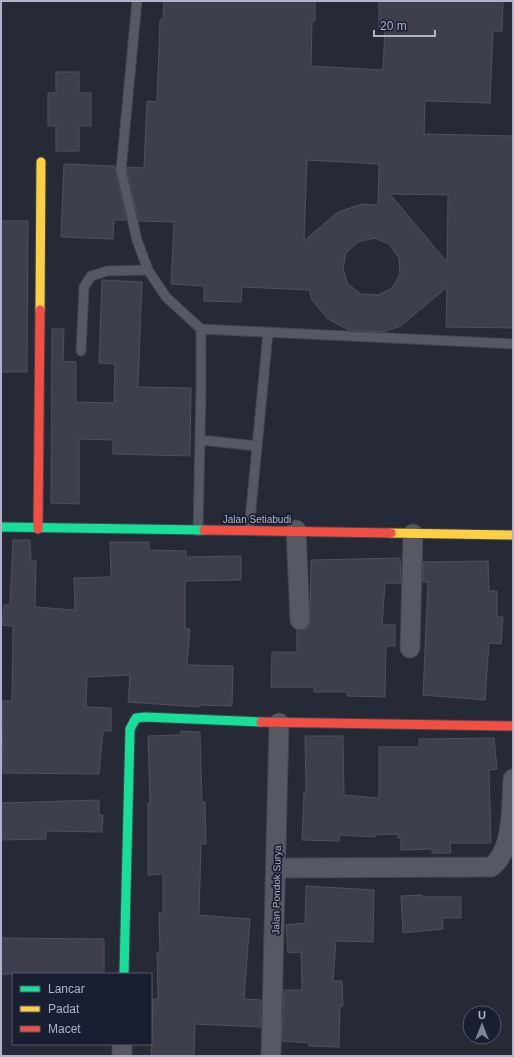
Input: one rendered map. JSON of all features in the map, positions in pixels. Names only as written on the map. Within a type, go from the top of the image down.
[{"type":"street","points":[[38,528],[41,162]]},
{"type":"street","name":"Jalan Setiabudi","points":[[1,526],[198,531],[296,530],[413,534],[513,534]]},
{"type":"street","points":[[296,530],[300,620]]},
{"type":"street","points":[[410,648],[413,534]]},
{"type":"street","points":[[124,973],[130,729],[132,722],[136,718],[145,717],[279,723],[513,726]]},
{"type":"street","name":"Jalan Pondok Surya","points":[[271,1056],[277,868],[279,723]]},
{"type":"street","points":[[277,868],[492,867],[500,861],[509,843],[513,779]]},
{"type":"street","points":[[122,1045],[122,1056]]},
{"type":"lane","points":[[137,1],[121,170],[137,240],[148,270],[166,297],[201,329],[513,344]]},
{"type":"lane","points":[[81,351],[84,287],[91,276],[107,271],[148,270]]},
{"type":"lane","points":[[198,531],[201,329]]},
{"type":"lane","points":[[249,530],[268,333]]},
{"type":"lane","points":[[200,440],[257,446]]},
{"type":"building","points":[[164,1],[315,1],[315,21],[312,21],[311,66],[383,70],[385,27],[379,27],[379,1],[503,1],[502,31],[493,31],[490,103],[425,101],[424,134],[513,136],[513,328],[446,327],[447,287],[401,326],[382,332],[349,330],[328,319],[312,300],[309,290],[242,287],[241,302],[204,301],[204,286],[171,284],[174,222],[139,221],[127,170],[127,167],[144,168],[147,101],[157,102],[160,20],[163,20]],"holes":[[[307,160],[379,164],[378,205],[362,204],[338,212],[304,241]],[[390,194],[448,195],[447,262]],[[374,238],[389,244],[399,258],[400,274],[392,288],[378,295],[361,294],[348,284],[343,269],[346,253],[358,242]]]},
{"type":"building","points":[[56,72],[79,72],[79,93],[91,93],[91,126],[79,126],[79,151],[56,151],[56,126],[48,126],[48,93],[56,93]]},
{"type":"building","points":[[64,164],[115,166],[126,220],[114,220],[113,239],[61,237]]},
{"type":"building","points":[[1,221],[28,221],[27,372],[1,372]]},
{"type":"building","points":[[102,280],[142,282],[138,387],[191,388],[190,456],[113,454],[113,440],[79,439],[79,504],[51,503],[52,329],[64,329],[63,361],[76,362],[76,402],[114,403],[115,364],[99,363]]},
{"type":"building","points":[[13,540],[30,540],[31,561],[36,561],[35,607],[75,610],[74,578],[111,577],[110,542],[149,542],[149,550],[186,551],[186,557],[241,556],[241,580],[185,581],[185,628],[190,629],[187,665],[233,666],[232,706],[199,705],[199,707],[128,702],[130,675],[87,677],[86,707],[111,708],[111,731],[103,731],[99,774],[3,773],[2,701],[12,701],[13,626],[2,625],[4,605],[10,605]]},
{"type":"building","points":[[400,558],[401,583],[385,583],[382,625],[395,625],[395,646],[386,646],[385,697],[347,696],[347,692],[314,692],[314,687],[271,687],[272,652],[297,652],[297,630],[306,629],[310,625],[311,560]]},
{"type":"building","points":[[488,561],[489,591],[497,591],[497,617],[503,617],[501,644],[489,643],[485,700],[423,695],[428,582],[423,582],[423,562]]},
{"type":"building","points":[[181,731],[200,732],[202,802],[205,802],[206,844],[201,844],[199,915],[250,919],[244,999],[261,1000],[261,1027],[195,1024],[194,1056],[151,1056],[153,999],[158,999],[157,953],[160,953],[159,913],[163,913],[163,874],[148,875],[148,803],[150,802],[148,736],[181,735]]},
{"type":"building","points":[[305,736],[343,736],[344,795],[379,798],[379,747],[419,747],[419,739],[494,738],[497,769],[489,770],[491,843],[450,843],[451,853],[432,853],[432,849],[401,850],[401,838],[398,838],[398,834],[375,835],[375,837],[340,835],[339,841],[302,840],[304,792],[306,792]]},
{"type":"building","points":[[99,800],[99,815],[103,815],[102,832],[46,831],[46,839],[1,840],[1,803]]},
{"type":"building","points":[[306,886],[374,890],[373,942],[336,941],[333,981],[342,981],[343,1006],[340,1006],[339,1047],[309,1046],[309,1043],[282,1041],[284,990],[302,990],[301,952],[288,953],[286,925],[305,923]]},
{"type":"building","points":[[422,895],[422,897],[461,897],[461,918],[442,918],[443,929],[403,933],[401,896]]},
{"type":"building","points":[[1,938],[104,939],[104,973],[1,974]]},
{"type":"traffic: fast","points":[[1,527],[204,530]]},
{"type":"traffic: fast","points":[[124,973],[130,729],[136,718],[145,717],[261,722]]},
{"type":"traffic: slow","points":[[40,310],[41,162]]},
{"type":"traffic: slow","points":[[391,533],[513,535]]},
{"type":"traffic: jam","points":[[38,529],[40,310]]},
{"type":"traffic: jam","points":[[204,530],[391,533]]},
{"type":"traffic: jam","points":[[261,722],[513,726]]}]
